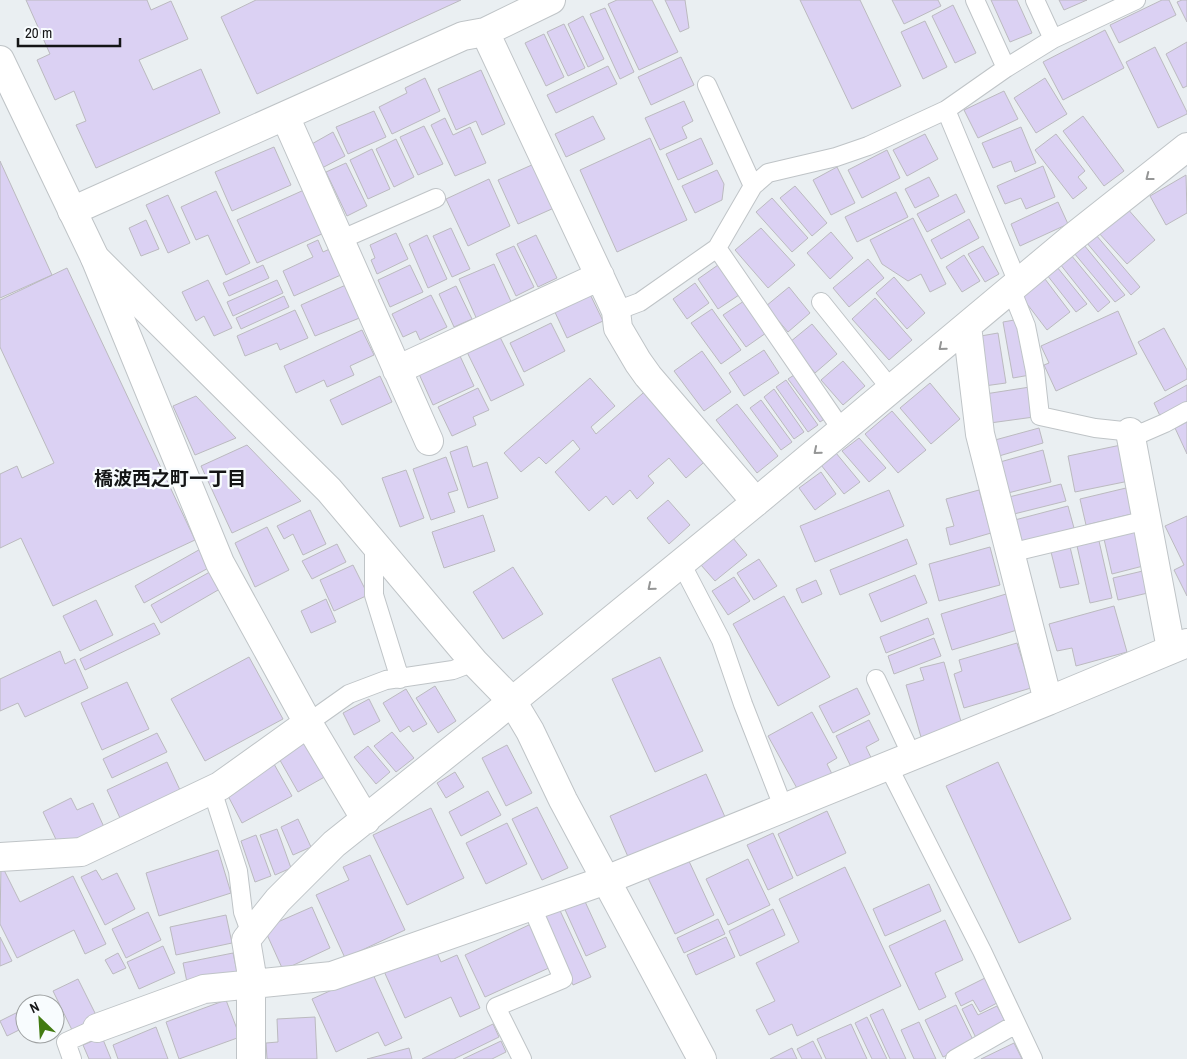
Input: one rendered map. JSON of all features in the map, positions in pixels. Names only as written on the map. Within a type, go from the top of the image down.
[{"type":"street","points":[[72,211],[463,36],[485,32],[551,0]]},
{"type":"street","points":[[485,32],[616,311],[618,328],[648,376],[756,502]]},
{"type":"street","points":[[0,60],[95,258],[220,563],[308,723],[366,820]]},
{"type":"street","points":[[285,116],[429,441]]},
{"type":"street","points":[[251,1059],[251,970],[246,940],[278,900],[334,844],[366,820],[756,502],[1015,286],[1187,147]]},
{"type":"street","points":[[95,258],[329,490],[474,662],[512,701],[530,731],[563,800],[702,1059]]},
{"type":"street","points":[[398,370],[600,276]]},
{"type":"street","points":[[967,326],[980,434],[1048,701]]},
{"type":"street","points":[[97,1028],[204,989],[332,976],[606,880],[784,809],[1179,646],[1147,520],[1130,432]]},
{"type":"street","points":[[0,857],[81,852],[220,786],[308,723]]},
{"type":"lane","points":[[975,0],[1006,68]]},
{"type":"lane","points":[[1035,0],[1053,39]]},
{"type":"lane","points":[[616,311],[640,302],[717,248],[753,186],[768,173],[836,157],[868,146],[946,110],[1006,68],[1053,39],[1136,0]]},
{"type":"lane","points":[[707,85],[753,186]]},
{"type":"lane","points":[[946,110],[1015,286],[1026,326],[1035,371],[1040,416],[1095,428],[1142,433],[1166,423],[1187,411]]},
{"type":"lane","points":[[340,240],[436,198]]},
{"type":"lane","points":[[717,248],[842,430]]},
{"type":"lane","points":[[821,302],[891,389]]},
{"type":"lane","points":[[1010,553],[1147,520]]},
{"type":"lane","points":[[374,543],[374,596],[400,679]]},
{"type":"lane","points":[[681,563],[721,640],[743,704],[784,809]]},
{"type":"lane","points":[[308,723],[349,694],[386,680],[453,670],[474,662]]},
{"type":"lane","points":[[876,679],[900,761],[977,942],[1032,1059]]},
{"type":"lane","points":[[212,790],[238,871],[243,912],[251,934]]},
{"type":"lane","points":[[522,1059],[496,1006],[563,979],[531,905]]},
{"type":"lane","points":[[955,1059],[1016,1024]]},
{"type":"lane","points":[[72,1059],[66,1042],[97,1028]]},
{"type":"building","points":[[26,0],[147,0],[151,10],[171,1],[188,39],[139,60],[153,90],[201,69],[220,113],[96,168],[76,125],[86,121],[74,91],[55,100],[37,60],[50,54]]},
{"type":"building","points":[[256,0],[461,0],[257,94],[221,17]]},
{"type":"building","points":[[617,0],[652,0],[678,52],[639,70],[608,4]]},
{"type":"building","points":[[665,0],[685,0],[689,28],[680,32]]},
{"type":"building","points":[[800,0],[860,0],[901,86],[852,109]]},
{"type":"building","points":[[892,0],[938,0],[941,6],[904,24]]},
{"type":"building","points":[[991,0],[1017,0],[1032,33],[1010,42]]},
{"type":"building","points":[[1059,0],[1087,0],[1064,10]]},
{"type":"building","points":[[1162,0],[1169,0],[1176,15],[1119,43],[1110,25]]},
{"type":"building","points":[[1187,0],[1187,22],[1177,2]]},
{"type":"building","points":[[953,5],[976,53],[955,63],[932,16]]},
{"type":"building","points":[[605,8],[634,72],[620,79],[590,14]]},
{"type":"building","points":[[583,16],[604,59],[588,67],[568,24]]},
{"type":"building","points":[[925,21],[947,67],[923,79],[901,32]]},
{"type":"building","points":[[564,24],[585,68],[568,76],[547,32]]},
{"type":"building","points":[[1105,30],[1124,68],[1063,100],[1043,62]]},
{"type":"building","points":[[544,34],[564,77],[546,86],[525,43]]},
{"type":"building","points":[[1187,42],[1187,86],[1183,88],[1166,54]]},
{"type":"building","points":[[1155,47],[1187,112],[1187,114],[1158,128],[1126,62]]},
{"type":"building","points":[[681,57],[694,85],[651,105],[638,77]]},
{"type":"building","points":[[608,66],[617,84],[556,113],[547,95]]},
{"type":"building","points":[[481,70],[505,124],[482,135],[476,121],[456,130],[438,89]]},
{"type":"building","points":[[425,78],[440,111],[392,134],[379,107],[407,93],[405,88]]},
{"type":"building","points":[[1045,78],[1067,114],[1036,133],[1014,98]]},
{"type":"building","points":[[1004,91],[1018,119],[978,138],[964,110]]},
{"type":"building","points":[[684,101],[693,121],[682,127],[687,138],[660,150],[645,118]]},
{"type":"building","points":[[374,111],[386,137],[348,154],[336,127]]},
{"type":"building","points":[[593,116],[605,139],[566,157],[555,134]]},
{"type":"building","points":[[1083,116],[1124,171],[1104,186],[1063,131]]},
{"type":"building","points":[[445,118],[453,135],[470,127],[486,163],[455,176],[431,125]]},
{"type":"building","points":[[424,126],[443,164],[418,175],[400,137]]},
{"type":"building","points":[[1021,127],[1036,163],[1015,172],[1011,161],[993,168],[982,143]]},
{"type":"building","points":[[333,132],[345,156],[322,168],[310,145]]},
{"type":"building","points":[[925,134],[938,159],[907,176],[893,150]]},
{"type":"building","points":[[1056,134],[1085,171],[1078,177],[1087,188],[1073,199],[1035,150]]},
{"type":"building","points":[[650,138],[687,220],[617,252],[580,170]]},
{"type":"building","points":[[701,138],[713,164],[678,180],[666,154]]},
{"type":"building","points":[[396,139],[414,177],[394,187],[376,149]]},
{"type":"building","points":[[274,147],[291,185],[232,211],[215,172]]},
{"type":"building","points":[[372,149],[390,189],[368,199],[350,160]]},
{"type":"building","points":[[887,150],[900,178],[862,198],[848,170]]},
{"type":"building","points":[[0,161],[52,275],[0,298]]},
{"type":"building","points":[[346,163],[367,206],[347,216],[326,172]]},
{"type":"building","points":[[534,164],[554,208],[518,224],[498,180]]},
{"type":"building","points":[[1043,166],[1055,197],[1026,209],[1021,198],[1005,204],[997,186]]},
{"type":"building","points":[[837,167],[855,203],[831,215],[813,180]]},
{"type":"building","points":[[717,170],[724,184],[722,200],[695,213],[682,186]]},
{"type":"building","points":[[1186,175],[1187,213],[1166,225],[1150,196]]},
{"type":"building","points":[[929,177],[939,196],[915,208],[905,189]]},
{"type":"building","points":[[489,179],[510,226],[468,246],[446,199]]},
{"type":"building","points":[[795,186],[827,223],[812,236],[780,198]]},
{"type":"building","points":[[304,190],[324,233],[257,263],[237,220]]},
{"type":"building","points":[[216,191],[250,263],[226,275],[208,235],[196,240],[181,207]]},
{"type":"building","points":[[896,192],[908,217],[857,242],[845,217]]},
{"type":"building","points":[[956,194],[965,212],[927,232],[917,214]]},
{"type":"building","points":[[168,195],[190,243],[168,253],[146,205]]},
{"type":"building","points":[[772,198],[808,238],[792,252],[756,212]]},
{"type":"building","points":[[1058,202],[1068,224],[1020,246],[1011,224]]},
{"type":"building","points":[[1126,207],[1155,240],[1127,264],[1098,232]]},
{"type":"building","points":[[913,218],[946,284],[930,292],[921,274],[908,281],[882,264],[870,240]]},
{"type":"building","points":[[969,219],[979,238],[941,259],[931,240]]},
{"type":"building","points":[[146,220],[159,249],[141,256],[129,228]]},
{"type":"building","points":[[451,228],[470,269],[452,277],[433,236]]},
{"type":"building","points":[[761,228],[795,265],[768,288],[735,250]]},
{"type":"building","points":[[831,232],[853,258],[830,279],[807,253]]},
{"type":"building","points":[[396,233],[408,259],[377,274],[371,260],[375,258],[370,245]]},
{"type":"building","points":[[427,235],[447,279],[428,288],[409,244]]},
{"type":"building","points":[[536,235],[557,278],[538,287],[517,244]]},
{"type":"building","points":[[1096,235],[1140,287],[1131,295],[1086,242]]},
{"type":"building","points":[[318,240],[323,252],[332,248],[343,274],[294,296],[283,271],[313,257],[307,245]]},
{"type":"building","points":[[1084,245],[1125,295],[1115,302],[1074,253]]},
{"type":"building","points":[[514,246],[534,287],[516,296],[496,254]]},
{"type":"building","points":[[983,246],[999,274],[985,282],[968,254]]},
{"type":"building","points":[[964,255],[980,281],[962,292],[946,267]]},
{"type":"building","points":[[1071,255],[1110,302],[1098,312],[1060,264]]},
{"type":"building","points":[[868,259],[884,278],[849,307],[833,288]]},
{"type":"building","points":[[494,264],[513,306],[478,322],[459,279]]},
{"type":"building","points":[[263,265],[269,278],[229,296],[223,283]]},
{"type":"building","points":[[410,265],[423,292],[390,307],[378,280]]},
{"type":"building","points":[[718,265],[739,295],[718,309],[698,279]]},
{"type":"building","points":[[1057,267],[1087,304],[1076,312],[1047,275]]},
{"type":"building","points":[[67,268],[195,540],[53,606],[21,538],[0,548],[0,474],[17,466],[22,478],[54,463],[0,347],[0,300]]},
{"type":"building","points":[[894,277],[925,313],[907,329],[876,293]]},
{"type":"building","points":[[1045,279],[1070,312],[1047,330],[1021,296]]},
{"type":"building","points":[[208,280],[232,328],[214,336],[204,316],[196,321],[182,292]]},
{"type":"building","points":[[277,280],[283,293],[233,316],[227,302]]},
{"type":"building","points":[[695,283],[709,303],[687,319],[673,299]]},
{"type":"building","points":[[348,284],[362,317],[315,336],[301,305]]},
{"type":"building","points":[[456,286],[472,319],[454,327],[439,294]]},
{"type":"building","points":[[789,287],[810,313],[788,332],[766,306]]},
{"type":"building","points":[[589,292],[603,321],[567,338],[553,308]]},
{"type":"building","points":[[431,295],[447,327],[420,340],[416,331],[403,337],[392,314]]},
{"type":"building","points":[[284,296],[289,307],[241,329],[236,318]]},
{"type":"building","points":[[875,298],[912,340],[889,360],[852,319]]},
{"type":"building","points":[[744,301],[766,333],[746,347],[723,315]]},
{"type":"building","points":[[712,309],[741,350],[721,364],[691,323]]},
{"type":"building","points":[[295,310],[308,338],[280,350],[277,343],[245,356],[237,336]]},
{"type":"building","points":[[1118,311],[1137,354],[1056,391],[1044,365],[1049,363],[1041,346]]},
{"type":"building","points":[[1020,319],[1030,375],[1013,378],[1003,322]]},
{"type":"building","points":[[551,323],[565,351],[524,372],[510,343]]},
{"type":"building","points":[[812,324],[837,354],[815,373],[790,342]]},
{"type":"building","points":[[1164,328],[1187,370],[1187,379],[1165,391],[1138,342]]},
{"type":"building","points":[[362,330],[374,355],[350,366],[354,375],[327,387],[324,380],[296,393],[284,366]]},
{"type":"building","points":[[998,333],[1006,383],[984,386],[975,337]]},
{"type":"building","points":[[500,337],[524,385],[491,401],[467,352]]},
{"type":"building","points":[[764,350],[779,373],[744,396],[729,373]]},
{"type":"building","points":[[702,351],[731,392],[704,411],[674,371]]},
{"type":"building","points":[[460,356],[474,386],[433,405],[419,374]]},
{"type":"building","points":[[843,361],[865,386],[843,405],[821,380]]},
{"type":"building","points":[[797,373],[829,416],[820,422],[788,379]]},
{"type":"building","points":[[380,376],[392,402],[342,425],[330,400]]},
{"type":"building","points":[[590,378],[615,406],[591,427],[596,434],[650,387],[710,457],[686,478],[669,458],[648,476],[654,483],[637,499],[630,490],[613,505],[606,496],[589,511],[555,472],[580,449],[573,440],[546,464],[539,457],[521,472],[504,453]]},
{"type":"building","points":[[786,380],[818,425],[808,432],[776,387]]},
{"type":"building","points":[[930,383],[960,419],[931,444],[900,408]]},
{"type":"building","points":[[1187,385],[1187,404],[1161,418],[1154,403]]},
{"type":"building","points":[[1030,387],[1034,417],[990,423],[985,394]]},
{"type":"building","points":[[478,388],[489,410],[473,417],[476,425],[452,436],[438,407]]},
{"type":"building","points":[[774,389],[804,432],[794,439],[764,397]]},
{"type":"building","points":[[196,396],[236,438],[195,455],[173,406]]},
{"type":"building","points":[[761,400],[792,442],[781,450],[750,408]]},
{"type":"building","points":[[737,404],[778,456],[757,473],[716,420]]},
{"type":"building","points":[[892,411],[926,450],[898,473],[865,434]]},
{"type":"building","points":[[1187,422],[1187,454],[1175,428]]},
{"type":"building","points":[[1039,428],[1043,443],[999,456],[995,440]]},
{"type":"building","points":[[859,438],[886,468],[869,482],[842,451]]},
{"type":"building","points":[[247,445],[301,501],[232,533],[201,466]]},
{"type":"building","points":[[1121,445],[1129,481],[1075,492],[1068,456]]},
{"type":"building","points":[[467,446],[473,467],[487,462],[498,498],[468,508],[450,452]]},
{"type":"building","points":[[1043,450],[1051,482],[1008,493],[1000,462]]},
{"type":"building","points":[[836,453],[860,482],[844,494],[821,465]]},
{"type":"building","points":[[446,457],[458,490],[448,493],[455,512],[431,520],[413,469]]},
{"type":"building","points":[[406,470],[424,518],[400,527],[382,478]]},
{"type":"building","points":[[821,472],[836,494],[815,510],[799,488]]},
{"type":"building","points":[[1061,484],[1066,501],[1014,514],[1009,497]]},
{"type":"building","points":[[1126,488],[1132,514],[1086,525],[1080,499]]},
{"type":"building","points":[[889,490],[904,526],[815,562],[800,526]]},
{"type":"building","points":[[979,490],[991,533],[950,545],[946,528],[954,526],[946,499]]},
{"type":"building","points":[[668,500],[690,525],[669,544],[647,518]]},
{"type":"building","points":[[1068,506],[1074,528],[1017,544],[1011,521]]},
{"type":"building","points":[[310,510],[326,544],[303,555],[293,534],[284,539],[277,526]]},
{"type":"building","points":[[483,515],[495,551],[444,568],[432,532]]},
{"type":"building","points":[[1187,516],[1187,596],[1174,570],[1184,565],[1165,526]]},
{"type":"building","points":[[267,527],[289,570],[255,587],[235,543]]},
{"type":"building","points":[[1139,530],[1147,565],[1112,574],[1104,539]]},
{"type":"building","points":[[733,538],[747,555],[715,581],[701,565]]},
{"type":"building","points":[[907,539],[917,564],[840,595],[830,570]]},
{"type":"building","points":[[1099,541],[1112,598],[1090,603],[1077,546]]},
{"type":"building","points":[[337,544],[346,562],[312,579],[302,561]]},
{"type":"building","points":[[204,547],[214,565],[144,603],[135,586]]},
{"type":"building","points":[[990,547],[1000,585],[939,601],[929,564]]},
{"type":"building","points":[[1070,547],[1079,584],[1060,588],[1051,552]]},
{"type":"building","points":[[759,559],[777,586],[754,600],[737,573]]},
{"type":"building","points":[[353,565],[368,595],[334,611],[320,580]]},
{"type":"building","points":[[513,567],[543,614],[503,639],[473,592]]},
{"type":"building","points":[[215,569],[225,586],[161,623],[151,605]]},
{"type":"building","points":[[1147,570],[1152,592],[1118,600],[1113,578]]},
{"type":"building","points":[[915,575],[927,603],[881,622],[869,594]]},
{"type":"building","points":[[734,577],[750,601],[728,615],[712,591]]},
{"type":"building","points":[[816,580],[822,594],[802,603],[796,589]]},
{"type":"building","points":[[1006,594],[1017,630],[952,650],[941,614]]},
{"type":"building","points":[[784,596],[830,677],[778,706],[733,624]]},
{"type":"building","points":[[326,599],[336,622],[311,633],[301,611]]},
{"type":"building","points":[[96,600],[113,635],[80,651],[63,616]]},
{"type":"building","points":[[1114,606],[1127,652],[1076,666],[1072,648],[1057,651],[1049,624]]},
{"type":"building","points":[[928,618],[934,634],[886,653],[880,637]]},
{"type":"building","points":[[154,623],[160,634],[85,670],[80,659]]},
{"type":"building","points":[[934,638],[941,656],[894,674],[888,656]]},
{"type":"building","points":[[1017,643],[1031,688],[964,708],[954,674],[962,671],[959,660]]},
{"type":"building","points":[[60,651],[65,664],[75,659],[88,688],[25,717],[18,703],[0,711],[0,679]]},
{"type":"building","points":[[249,657],[283,719],[205,761],[171,699]]},
{"type":"building","points":[[660,657],[703,751],[655,772],[612,679]]},
{"type":"building","points":[[944,662],[962,725],[921,737],[906,685],[924,680],[920,668]]},
{"type":"building","points":[[127,682],[149,729],[102,750],[81,703]]},
{"type":"building","points":[[435,686],[456,721],[438,733],[416,698]]},
{"type":"building","points":[[857,688],[870,714],[833,733],[819,706]]},
{"type":"building","points":[[406,689],[427,724],[413,732],[409,726],[400,732],[383,703]]},
{"type":"building","points":[[369,699],[380,721],[354,735],[343,713]]},
{"type":"building","points":[[812,712],[837,758],[827,764],[832,774],[799,792],[768,736]]},
{"type":"building","points":[[869,720],[879,740],[866,747],[874,764],[854,773],[836,736]]},
{"type":"building","points":[[392,732],[414,758],[396,772],[374,746]]},
{"type":"building","points":[[157,733],[167,752],[112,778],[103,759]]},
{"type":"building","points":[[308,738],[328,775],[298,792],[277,755]]},
{"type":"building","points":[[507,745],[532,793],[506,806],[482,758]]},
{"type":"building","points":[[368,746],[390,772],[376,784],[354,757]]},
{"type":"building","points":[[167,762],[180,790],[120,818],[107,790]]},
{"type":"building","points":[[998,762],[1071,919],[1019,943],[946,786]]},
{"type":"building","points":[[274,764],[292,796],[242,823],[225,790]]},
{"type":"building","points":[[455,772],[464,787],[446,798],[437,783]]},
{"type":"building","points":[[706,774],[725,817],[629,859],[610,816]]},
{"type":"building","points":[[488,791],[501,815],[461,836],[449,812]]},
{"type":"building","points":[[71,798],[77,810],[93,803],[104,827],[60,848],[43,812]]},
{"type":"building","points":[[537,807],[568,868],[542,880],[512,819]]},
{"type":"building","points":[[431,808],[464,878],[407,905],[373,835]]},
{"type":"building","points":[[827,811],[846,853],[797,876],[778,834]]},
{"type":"building","points":[[298,819],[311,847],[293,855],[281,827]]},
{"type":"building","points":[[507,823],[527,864],[486,884],[466,843]]},
{"type":"building","points":[[277,829],[291,868],[275,875],[260,835]]},
{"type":"building","points":[[773,833],[793,878],[768,890],[747,845]]},
{"type":"building","points":[[256,835],[271,876],[255,882],[241,841]]},
{"type":"building","points":[[218,850],[231,893],[159,916],[146,873]]},
{"type":"building","points":[[370,855],[405,930],[345,958],[316,895],[349,880],[343,867]]},
{"type":"building","points":[[688,859],[714,915],[675,934],[648,878]]},
{"type":"building","points":[[748,859],[770,905],[728,925],[706,879]]},
{"type":"building","points":[[1,864],[20,902],[73,876],[106,944],[85,954],[74,930],[17,958],[0,924]]},
{"type":"building","points":[[845,867],[901,986],[797,1036],[792,1024],[769,1035],[756,1010],[775,1001],[756,963],[799,942],[779,899]]},
{"type":"building","points":[[96,870],[102,880],[117,873],[135,909],[105,925],[81,877]]},
{"type":"building","points":[[929,884],[941,911],[885,936],[873,909]]},
{"type":"building","points":[[582,895],[606,947],[586,956],[562,903]]},
{"type":"building","points":[[556,902],[591,977],[573,985],[539,911]]},
{"type":"building","points":[[312,907],[330,948],[283,970],[264,928]]},
{"type":"building","points":[[773,909],[785,935],[740,956],[729,931]]},
{"type":"building","points":[[148,912],[161,940],[126,958],[112,929]]},
{"type":"building","points":[[226,915],[232,943],[176,955],[170,927]]},
{"type":"building","points":[[718,919],[725,934],[684,953],[677,938]]},
{"type":"building","points":[[945,920],[963,960],[935,973],[946,997],[919,1010],[889,946]]},
{"type":"building","points":[[531,924],[551,967],[485,997],[465,955]]},
{"type":"building","points":[[0,937],[12,961],[0,966]]},
{"type":"building","points":[[726,937],[735,957],[696,975],[687,955]]},
{"type":"building","points":[[163,946],[175,973],[139,989],[127,962]]},
{"type":"building","points":[[434,946],[441,962],[457,955],[480,1008],[460,1017],[451,997],[405,1018],[383,969]]},
{"type":"building","points":[[118,953],[126,968],[113,974],[105,960]]},
{"type":"building","points":[[233,953],[238,976],[188,987],[183,963]]},
{"type":"building","points":[[372,972],[402,1038],[385,1046],[378,1032],[336,1052],[312,999]]},
{"type":"building","points":[[985,978],[997,1003],[980,1012],[973,1000],[961,1006],[955,993]]},
{"type":"building","points":[[78,979],[97,1017],[72,1030],[65,1016],[65,994],[54,994],[53,991]]},
{"type":"building","points":[[226,1000],[240,1037],[179,1059],[166,1022]]},
{"type":"building","points":[[972,1004],[978,1015],[997,1006],[1006,1023],[976,1038],[962,1009]]},
{"type":"building","points":[[956,1005],[974,1042],[943,1057],[925,1020]]},
{"type":"building","points":[[883,1009],[906,1059],[890,1059],[870,1015]]},
{"type":"building","points":[[15,1014],[15,1032],[7,1036],[0,1021]]},
{"type":"building","points":[[315,1017],[317,1059],[267,1059],[266,1043],[278,1042],[277,1019]]},
{"type":"building","points":[[867,1017],[887,1059],[872,1059],[855,1023]]},
{"type":"building","points":[[919,1022],[936,1059],[914,1059],[901,1030]]},
{"type":"building","points":[[493,1024],[499,1037],[454,1059],[422,1059]]},
{"type":"building","points":[[851,1024],[867,1059],[826,1059],[817,1039]]},
{"type":"building","points":[[156,1027],[168,1059],[118,1059],[113,1045]]},
{"type":"building","points":[[102,1037],[111,1059],[89,1059],[83,1045]]},
{"type":"building","points":[[501,1041],[506,1052],[492,1059],[463,1059]]},
{"type":"building","points":[[813,1041],[822,1059],[802,1059],[797,1049]]},
{"type":"building","points":[[1014,1043],[1022,1059],[981,1059]]},
{"type":"building","points":[[409,1048],[412,1059],[367,1059]]},
{"type":"building","points":[[792,1048],[797,1059],[770,1059]]},
{"type":"district","name":"橋波西之町一丁目","points":[[170,478]]}]
